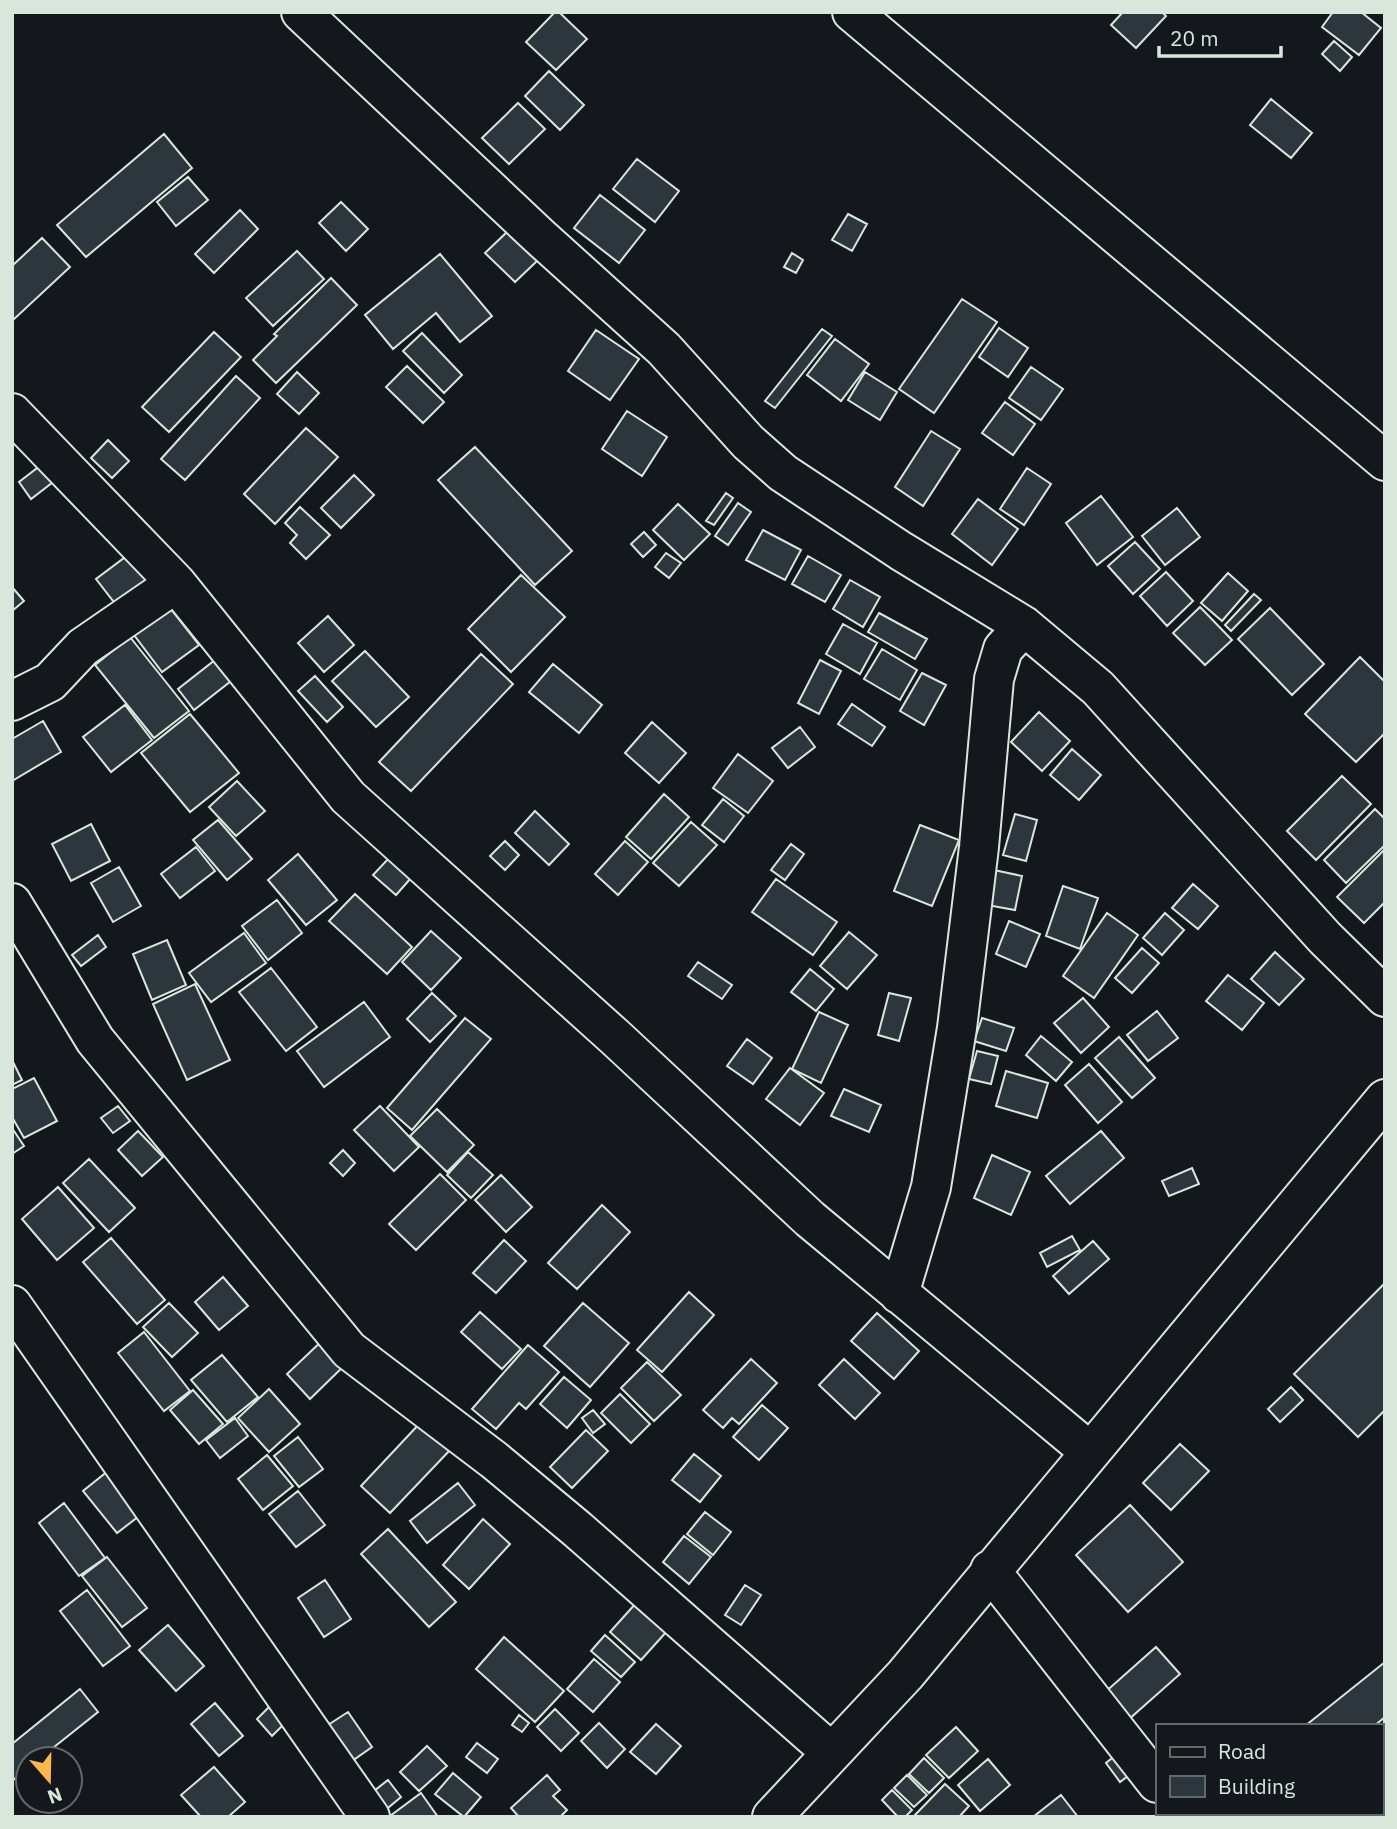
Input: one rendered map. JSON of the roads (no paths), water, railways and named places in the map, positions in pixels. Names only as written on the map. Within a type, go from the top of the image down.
[{"type":"street","points":[[301,12],[529,227],[664,349],[748,442],[783,473],[901,551],[1024,626],[1098,688],[1325,938],[1385,997]]},
{"type":"street","points":[[852,12],[1385,461]]},
{"type":"street","points":[[12,413],[176,583],[348,797],[617,1038],[810,1219],[1089,1451]]},
{"type":"street","points":[[12,701],[50,682],[83,647],[176,583]]},
{"type":"street","points":[[899,1294],[931,1187],[957,1028],[979,847],[994,680],[1003,649],[1024,626]]},
{"type":"street","points":[[12,903],[95,1040],[349,1349],[494,1460],[577,1529],[832,1753]]},
{"type":"street","points":[[772,1817],[905,1675],[1385,1099]]},
{"type":"street","points":[[12,1305],[370,1817]]},
{"type":"street","points":[[990,1570],[1156,1782]]}]
